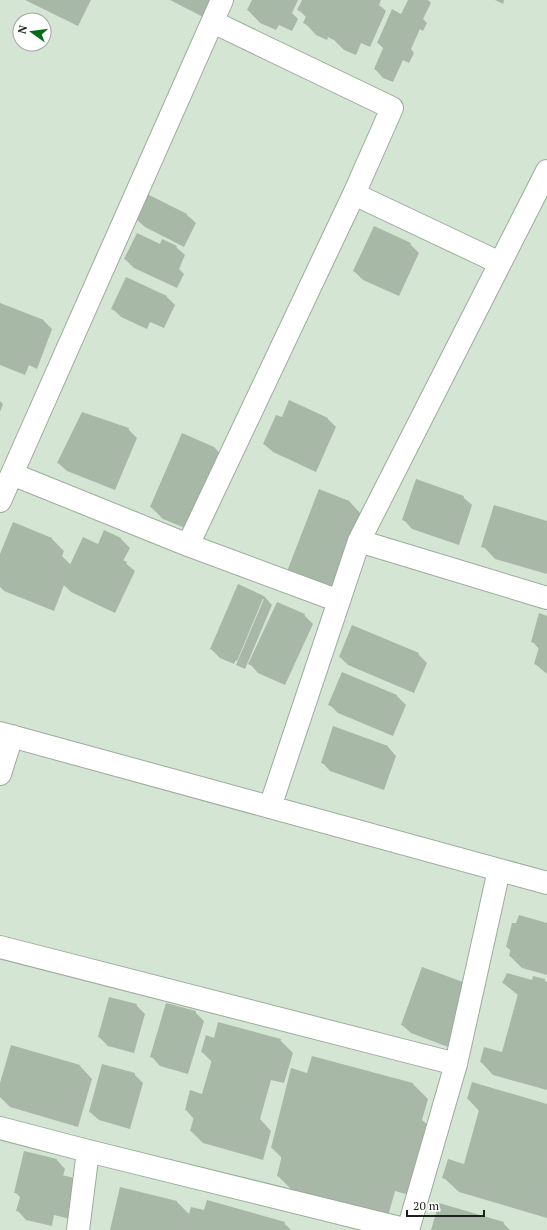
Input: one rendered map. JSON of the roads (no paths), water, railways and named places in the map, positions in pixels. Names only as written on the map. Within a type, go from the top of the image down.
[{"type":"street","points":[[0,502],[222,0]]},
{"type":"street","points":[[188,545],[354,194],[392,108],[213,22]]},
{"type":"street","points":[[270,807],[360,541],[547,171]]},
{"type":"street","points":[[354,194],[500,263]]},
{"type":"street","points":[[12,474],[188,545],[339,601]]},
{"type":"street","points":[[360,541],[547,598]]},
{"type":"street","points":[[0,774],[6,735],[547,883]]},
{"type":"street","points":[[0,1128],[408,1230],[456,1064],[499,870]]},
{"type":"street","points":[[0,947],[456,1064]]},
{"type":"street","points":[[78,1230],[88,1151]]}]
